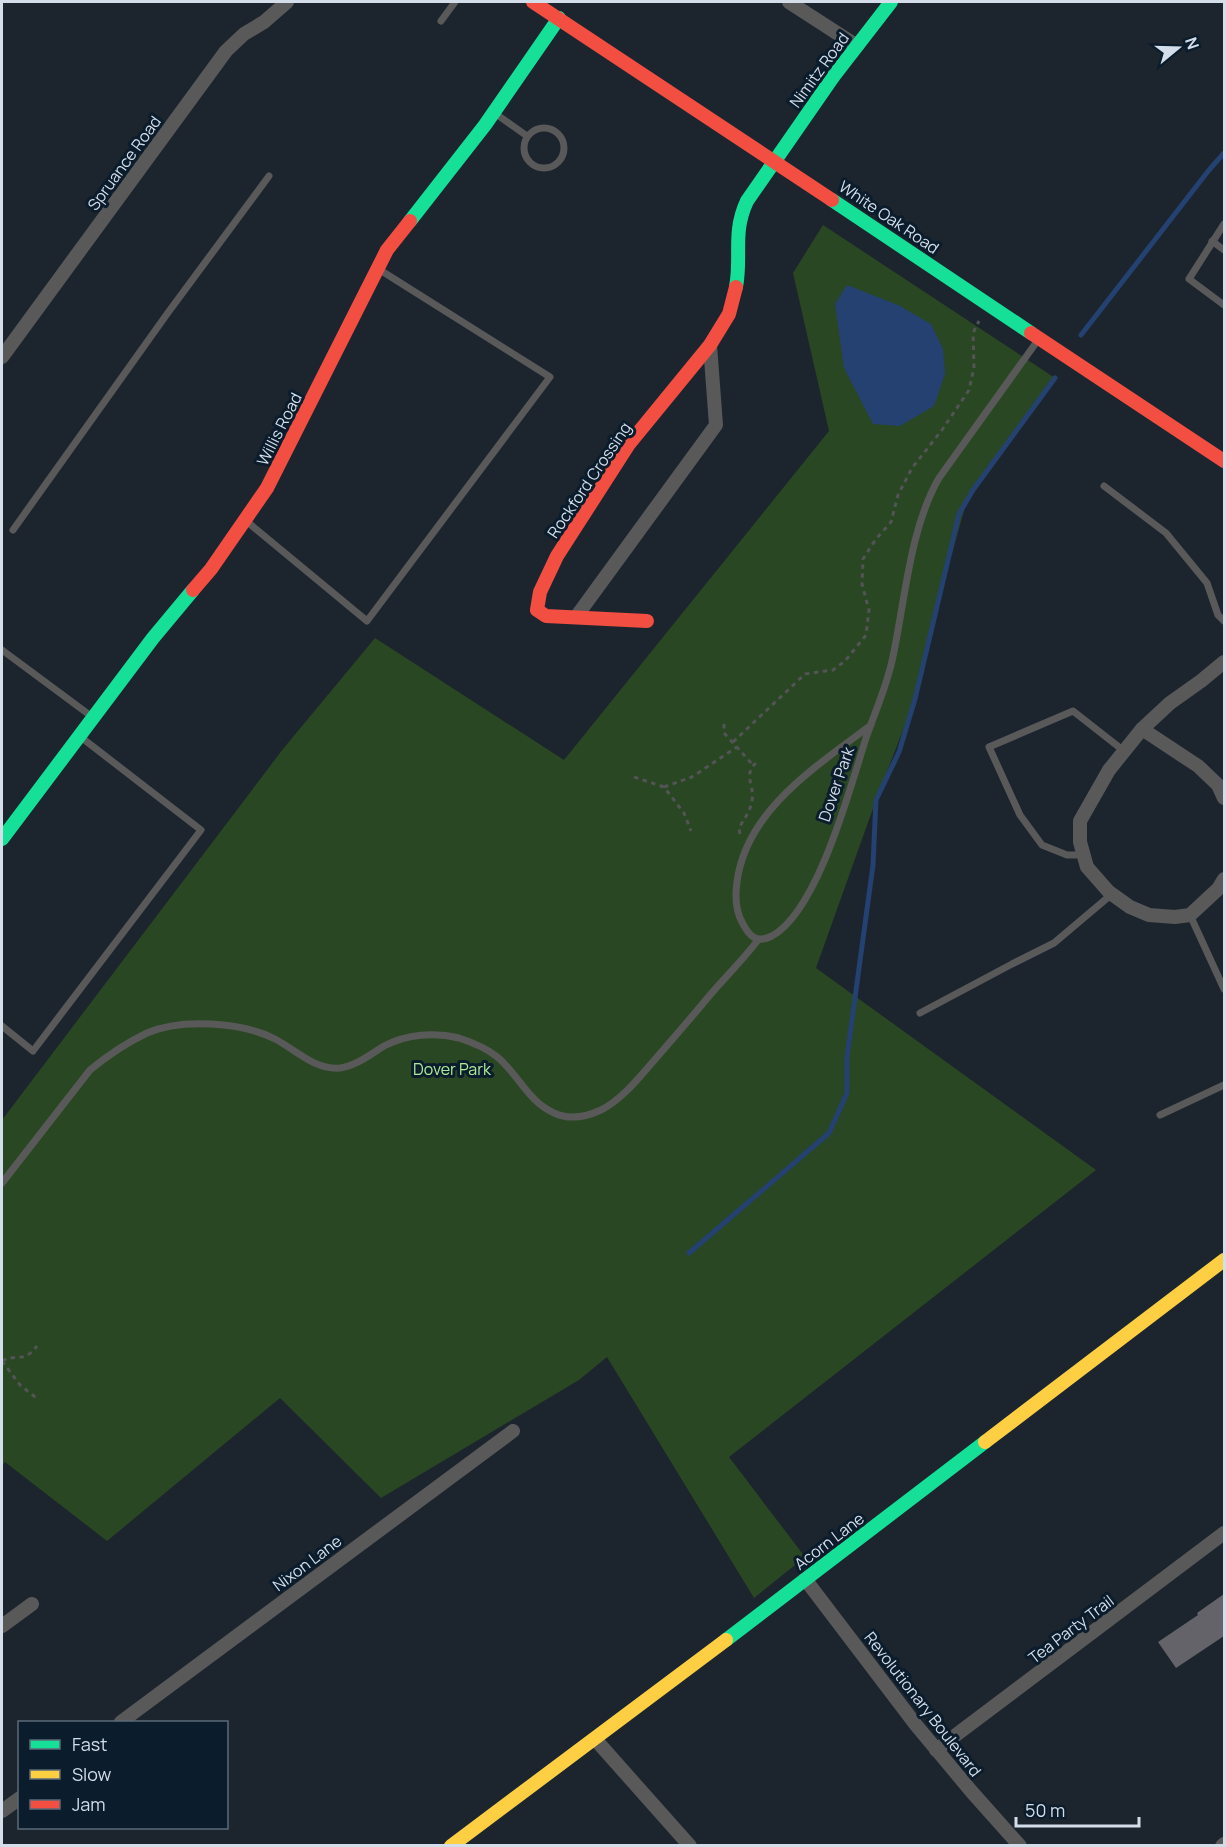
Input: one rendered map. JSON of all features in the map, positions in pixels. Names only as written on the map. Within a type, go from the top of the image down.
[{"type":"street","name":"Spruance Road","points":[[2,357],[226,51],[244,34],[264,22],[287,2]]},
{"type":"street","name":"White Oak Road","points":[[533,2],[775,160],[1224,461]]},
{"type":"street","points":[[789,2],[856,46]]},
{"type":"street","name":"Nimitz Road","points":[[775,160],[856,46],[891,2]]},
{"type":"street","name":"Willis Road","points":[[2,839],[153,638],[211,568],[267,488],[387,250],[417,215],[494,113],[559,18]]},
{"type":"street","name":"Rockford Crossing","points":[[647,621],[546,616],[537,610],[540,592],[557,556],[629,444],[711,345],[729,314],[737,284],[738,228],[741,213],[775,160]]},
{"type":"street","points":[[576,617],[716,425],[711,345]]},
{"type":"street","points":[[1224,662],[1202,681],[1170,703],[1142,729],[1109,770],[1080,821],[1080,842],[1087,867],[1113,894],[1130,907],[1149,915],[1175,917],[1190,915],[1218,889],[1224,879]]},
{"type":"street","points":[[1142,729],[1198,766],[1218,785],[1224,798]]},
{"type":"street","name":"Acorn Lane","points":[[451,1845],[595,1739],[1224,1260]]},
{"type":"street","name":"Nixon Lane","points":[[121,1721],[513,1431]]},
{"type":"street","name":"Tea Party Trail","points":[[936,1750],[1224,1533]]},
{"type":"street","name":"Revolutionary Boulevard","points":[[806,1579],[936,1750],[1020,1845]]},
{"type":"street","points":[[2,1626],[32,1604]]},
{"type":"street","points":[[595,1739],[690,1845]]},
{"type":"street","points":[[2,1811],[18,1799]]},
{"type":"lane","points":[[441,21],[455,2]]},
{"type":"lane","points":[[494,113],[527,136]]},
{"type":"lane","points":[[539,128],[552,130],[558,134],[564,146],[560,160],[552,167],[545,168],[531,164],[524,153],[524,142],[527,136],[539,128]]},
{"type":"lane","points":[[13,530],[269,176]]},
{"type":"lane","points":[[1224,224],[1189,279],[1224,305]]},
{"type":"lane","points":[[1212,242],[1224,249]]},
{"type":"lane","points":[[245,520],[367,621],[550,377],[378,269]]},
{"type":"lane","name":"Dover Park","points":[[871,725],[792,787],[763,819],[743,853],[735,898],[738,915],[748,933],[758,940],[774,935],[799,909],[828,851],[890,670],[920,523],[930,494],[939,478],[1040,338]]},
{"type":"lane","points":[[1104,486],[1166,533],[1207,583],[1218,615],[1224,621]]},
{"type":"lane","points":[[2,650],[94,718]]},
{"type":"lane","points":[[1083,855],[1067,855],[1042,845],[1020,815],[989,747],[1072,711],[1124,751]]},
{"type":"lane","points":[[2,1026],[33,1051],[201,830],[80,736]]},
{"type":"lane","points":[[920,1013],[1054,943],[1113,894]]},
{"type":"lane","points":[[1190,915],[1224,989]]},
{"type":"lane","points":[[2,1183],[90,1070],[103,1059],[147,1033],[168,1026],[197,1024],[254,1030],[279,1041],[303,1059],[339,1068],[353,1064],[387,1045],[410,1036],[432,1035],[458,1038],[496,1056],[542,1106],[570,1117],[585,1116],[614,1102],[635,1082],[712,992],[741,963],[758,940]]},
{"type":"lane","points":[[1160,1115],[1224,1085]]},
{"type":"path","points":[[732,742],[805,674],[834,669],[845,661],[866,635],[869,610],[862,585],[863,559],[891,522],[898,495],[912,468],[942,430],[969,390],[974,368],[973,333],[978,321]]},
{"type":"path","points":[[724,724],[724,733],[753,765]]},
{"type":"path","points":[[664,787],[692,777],[737,747]]},
{"type":"path","points":[[741,836],[739,828],[750,810],[753,798],[748,775],[753,765],[759,760]]},
{"type":"path","points":[[634,777],[664,787],[684,813],[691,831]]},
{"type":"path","points":[[36,1346],[30,1354],[23,1358],[9,1357],[2,1361],[20,1385],[39,1400]]},
{"type":"green space","name":"Dover Park","points":[[823,225],[1055,378],[967,500],[939,599],[915,699],[816,968],[1096,1170],[729,1457],[805,1557],[754,1598],[607,1357],[579,1380],[381,1498],[280,1398],[107,1541],[5,1462],[2,1466],[2,1120],[283,749],[375,638],[564,760],[829,431],[793,273]]},
{"type":"water","points":[[847,285],[898,305],[931,324],[943,349],[945,374],[934,406],[900,426],[873,424],[844,368],[835,304]]},
{"type":"building","points":[[1224,1594],[1224,1636],[1176,1668],[1158,1642]]},
{"type":"waterway","points":[[1081,335],[1224,153]]},
{"type":"waterway","points":[[689,1253],[829,1133],[847,1093],[847,1057],[873,865],[876,800],[899,752],[915,699],[959,514],[973,490],[1055,378]]},
{"type":"traffic: fast","points":[[736,287],[740,223],[747,201],[833,77],[891,2]]},
{"type":"traffic: fast","points":[[410,221],[485,125],[559,18]]},
{"type":"traffic: fast","points":[[832,200],[1031,333]]},
{"type":"traffic: fast","points":[[2,839],[153,638],[193,590]]},
{"type":"traffic: fast","points":[[726,1640],[985,1442]]},
{"type":"traffic: slow","points":[[985,1442],[1224,1260]]},
{"type":"traffic: slow","points":[[451,1846],[726,1640]]},
{"type":"traffic: jam","points":[[533,2],[832,200]]},
{"type":"traffic: jam","points":[[193,590],[211,569],[267,488],[387,250],[410,221]]},
{"type":"traffic: jam","points":[[647,621],[546,616],[537,610],[540,592],[557,556],[629,444],[710,345],[729,314],[736,287]]},
{"type":"traffic: jam","points":[[1031,333],[1224,461]]}]
